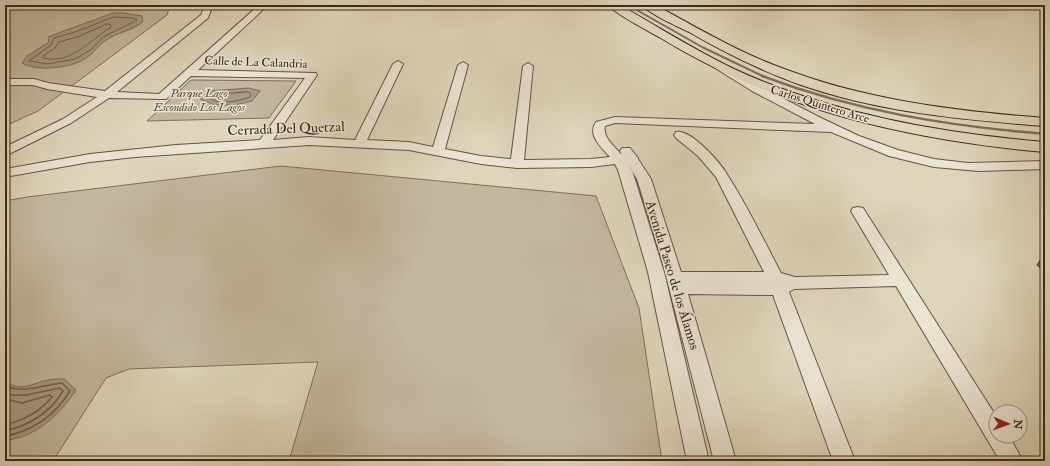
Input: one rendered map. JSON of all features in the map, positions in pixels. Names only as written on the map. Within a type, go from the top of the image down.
[{"type":"main road","name":"Carlos Quintero Arce","points":[[613,5],[712,62],[751,81],[801,100],[855,116],[922,131],[963,138],[1045,147]]},
{"type":"main road","name":"Carlos Quintero Arce","points":[[647,5],[757,63],[816,85],[865,98],[918,109],[975,117],[1045,122]]},
{"type":"main road","points":[[1041,5],[1045,7]]},
{"type":"main road","points":[[781,102],[786,99],[801,100]]},
{"type":"street","points":[[5,152],[67,121],[107,95],[205,16],[209,5]]},
{"type":"street","points":[[5,82],[34,82],[47,86],[107,95],[162,97],[264,5]]},
{"type":"street","points":[[712,62],[737,79],[831,128],[887,152],[940,164],[969,167],[1045,165]]},
{"type":"street","points":[[360,142],[398,64]]},
{"type":"street","points":[[438,151],[463,65]]},
{"type":"street","points":[[517,164],[528,66]]},
{"type":"street","name":"Calle de La Calandria","points":[[189,73],[312,75],[264,143]]},
{"type":"street","points":[[5,87],[47,86]]},
{"type":"street","name":"Avenida Paseo de los Álamos","points":[[639,122],[615,120],[607,121],[600,124],[598,133],[604,142],[622,155],[644,179],[688,321],[725,461]]},
{"type":"street","points":[[639,122],[831,128]]},
{"type":"street","name":"Avenida Paseo de los Álamos","points":[[639,122],[620,124],[610,128],[609,132],[622,155],[660,284],[698,461]]},
{"type":"street","points":[[680,135],[700,149],[722,176],[783,283],[844,461]]},
{"type":"street","name":"Cerrada Del Quetzal","points":[[5,173],[90,158],[135,153],[309,141],[360,142],[409,146],[481,160],[517,164],[591,163],[622,155]]},
{"type":"street","points":[[858,211],[988,420]]},
{"type":"street","points":[[650,252],[668,253]]},
{"type":"street","points":[[677,283],[783,283],[902,280]]},
{"type":"street","points":[[668,320],[688,321]]},
{"type":"street","points":[[1002,444],[1012,461]]},
{"type":"green space","points":[[5,5],[170,5],[167,15],[38,111],[5,126]]},
{"type":"green space","name":"Parque Lago Escondido Los Lagos","points":[[191,80],[296,81],[269,118],[147,121]]},
{"type":"green space","points":[[281,166],[596,196],[639,308],[662,461],[289,461],[318,362],[129,369],[106,378],[53,461],[5,461],[5,201],[27,197]]},
{"type":"water","points":[[113,13],[142,16],[143,21],[135,27],[109,38],[88,57],[71,65],[44,68],[28,66],[22,63],[27,56],[49,42],[48,37]]},
{"type":"water","points":[[249,88],[260,91],[252,101],[235,105],[214,105],[200,99],[209,91]]},
{"type":"water","points":[[64,379],[76,390],[66,404],[41,427],[21,437],[5,441],[5,382],[22,387],[48,380]]},
{"type":"waterway","points":[[628,5],[702,47],[765,77]]},
{"type":"waterway","points":[[762,76],[831,99],[866,108],[937,121],[1009,131],[1045,134]]}]
